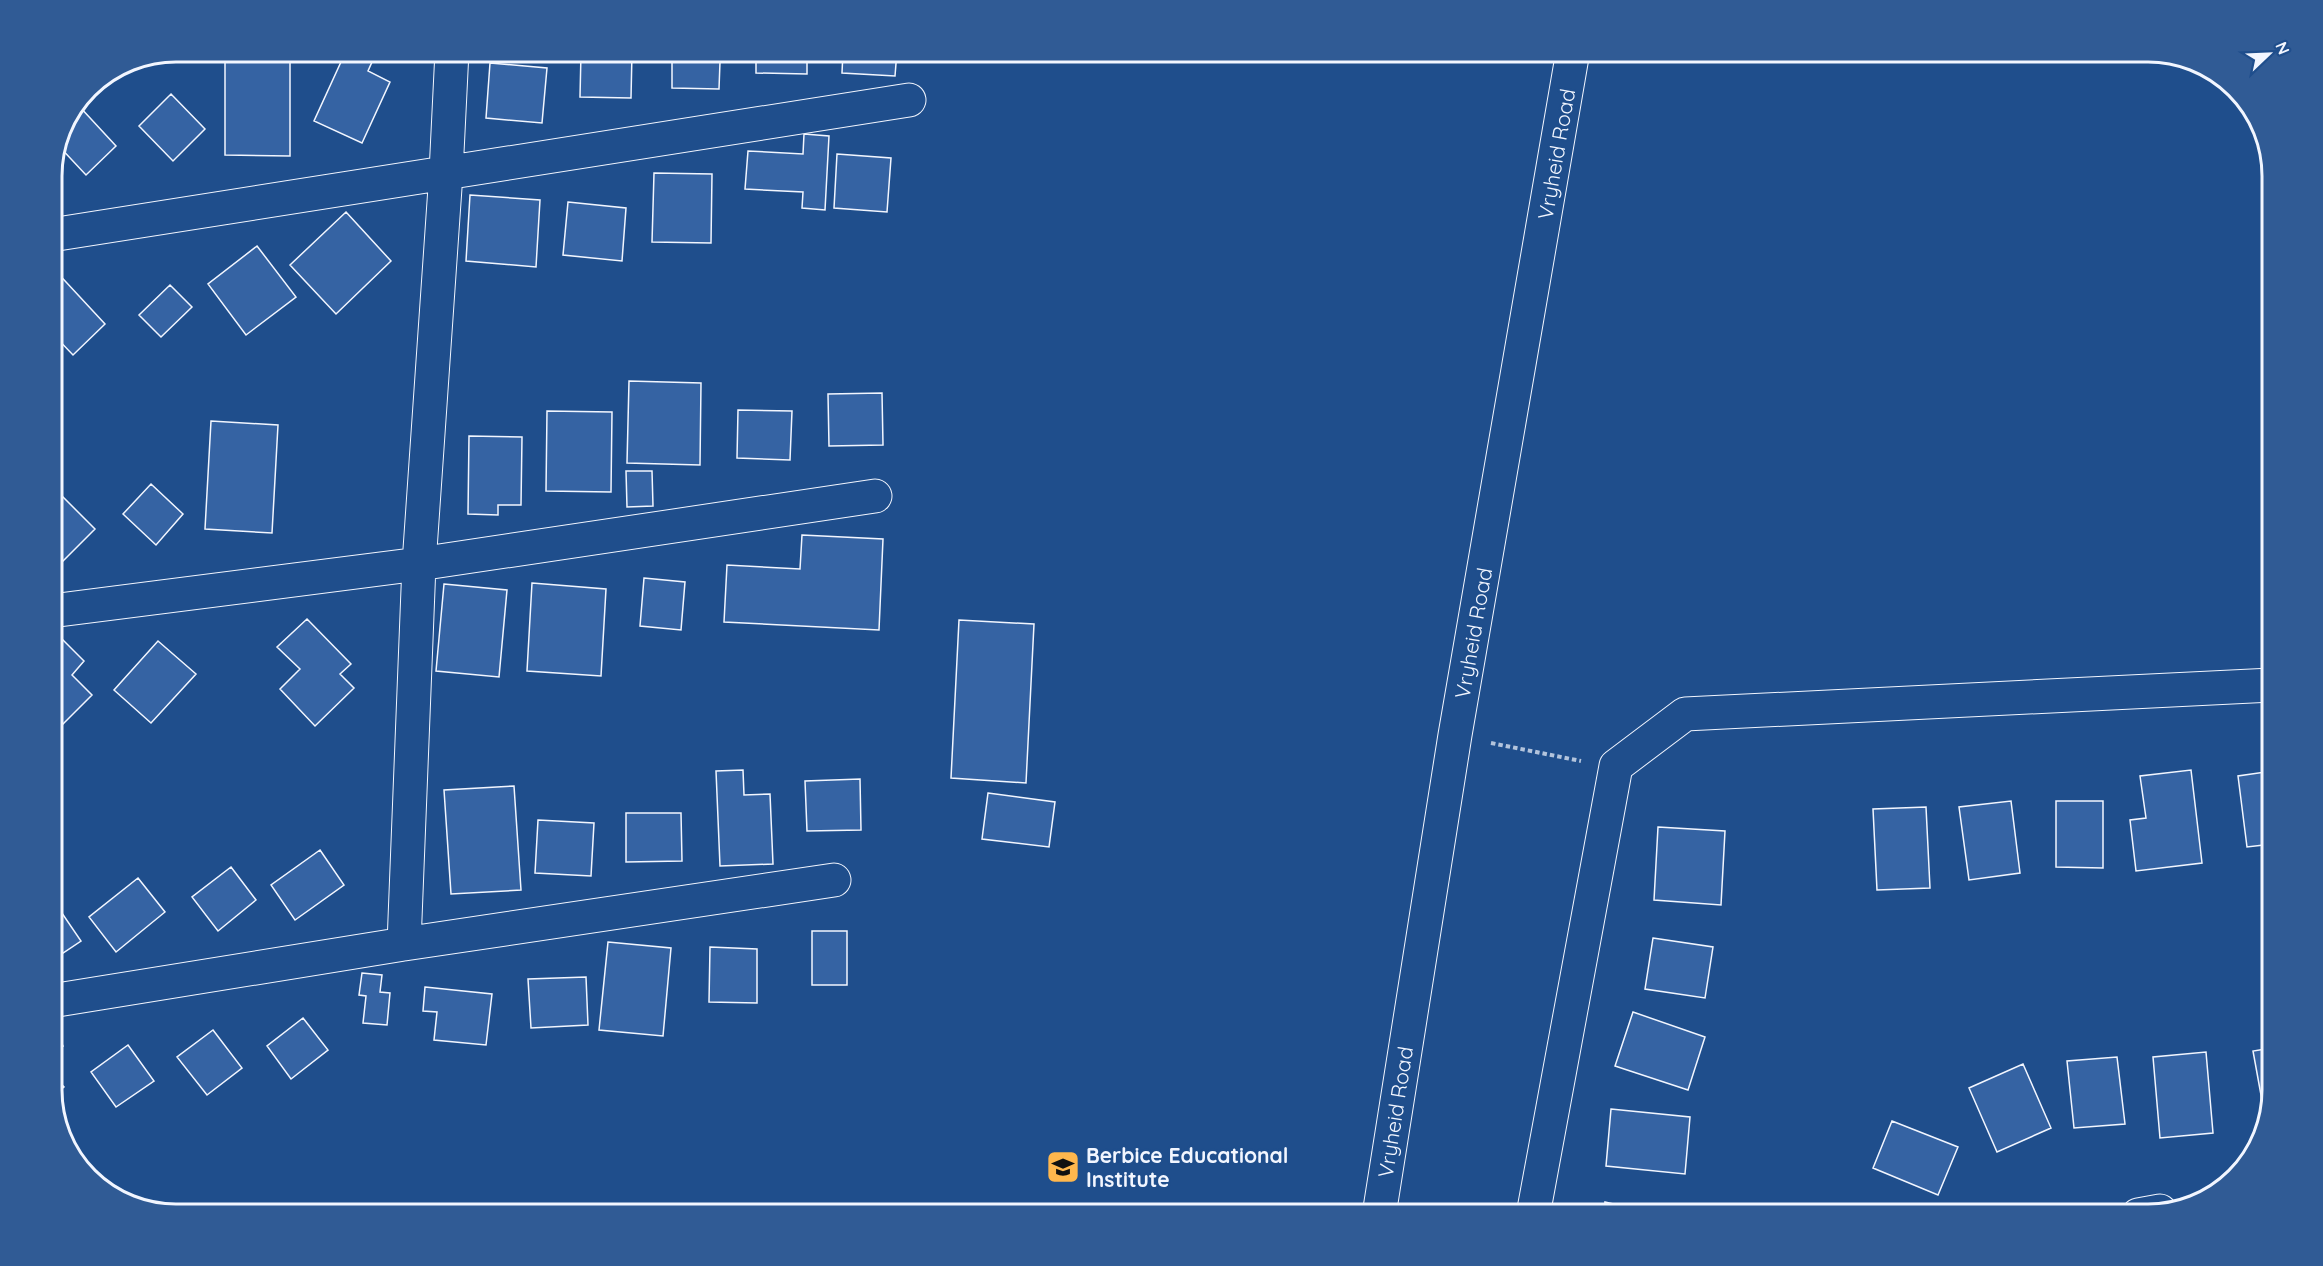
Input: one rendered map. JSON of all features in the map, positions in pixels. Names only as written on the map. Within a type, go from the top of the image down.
[{"type":"street","points":[[404,944],[418,564],[446,173],[451,62]]},
{"type":"street","name":"Vryheid Road","points":[[1381,1204],[1457,723],[1571,62]]},
{"type":"street","points":[[62,232],[909,100]]},
{"type":"street","points":[[62,610],[418,564],[875,496]]},
{"type":"street","points":[[1535,1204],[1616,766],[1685,714],[2262,686]]},
{"type":"street","points":[[62,999],[404,944],[834,880]]},
{"type":"path","points":[[1507,746],[1576,761]]},
{"type":"building","points":[[225,62],[290,62],[290,156],[225,155]]},
{"type":"building","points":[[341,62],[372,62],[368,71],[390,82],[362,143],[314,121]]},
{"type":"building","points":[[581,62],[632,62],[631,98],[580,97]]},
{"type":"building","points":[[672,62],[720,62],[719,89],[672,88]]},
{"type":"building","points":[[756,62],[807,62],[807,74],[756,73]]},
{"type":"building","points":[[842,62],[896,62],[895,76],[842,73]]},
{"type":"building","points":[[490,63],[547,68],[542,123],[486,118]]},
{"type":"building","points":[[171,94],[205,129],[173,161],[139,126]]},
{"type":"building","points":[[82,110],[116,146],[86,175],[64,151],[73,125]]},
{"type":"building","points":[[804,134],[829,136],[825,210],[802,208],[803,192],[745,189],[748,151],[803,154]]},
{"type":"building","points":[[837,154],[891,158],[887,212],[834,208]]},
{"type":"building","points":[[654,173],[712,174],[711,243],[652,242]]},
{"type":"building","points":[[470,195],[540,200],[536,267],[466,261]]},
{"type":"building","points":[[568,202],[626,208],[622,261],[563,255]]},
{"type":"building","points":[[346,212],[391,261],[336,314],[290,265]]},
{"type":"building","points":[[257,246],[296,297],[246,335],[208,284]]},
{"type":"building","points":[[62,278],[105,324],[73,355],[62,344]]},
{"type":"building","points":[[170,285],[192,307],[161,337],[139,315]]},
{"type":"building","points":[[629,381],[701,383],[700,465],[627,463]]},
{"type":"building","points":[[882,393],[883,445],[829,446],[828,394]]},
{"type":"building","points":[[738,410],[792,411],[790,460],[737,458]]},
{"type":"building","points":[[547,411],[612,412],[611,492],[546,491]]},
{"type":"building","points":[[211,421],[278,425],[272,533],[205,529]]},
{"type":"building","points":[[469,436],[522,437],[521,505],[498,505],[498,515],[468,514]]},
{"type":"building","points":[[626,471],[652,471],[653,506],[627,507]]},
{"type":"building","points":[[151,484],[183,514],[156,545],[123,514]]},
{"type":"building","points":[[62,496],[95,529],[62,562]]},
{"type":"building","points":[[802,535],[883,539],[879,630],[724,622],[727,565],[800,569]]},
{"type":"building","points":[[644,578],[685,582],[681,630],[640,626]]},
{"type":"building","points":[[532,583],[606,589],[601,676],[527,671]]},
{"type":"building","points":[[444,584],[507,590],[499,677],[436,671]]},
{"type":"building","points":[[307,619],[351,664],[340,674],[354,688],[315,726],[280,689],[300,669],[277,647]]},
{"type":"building","points":[[959,620],[1034,624],[1026,783],[951,778]]},
{"type":"building","points":[[62,639],[84,661],[72,675],[92,695],[62,725]]},
{"type":"building","points":[[158,641],[196,674],[151,723],[114,690]]},
{"type":"building","points":[[743,770],[744,795],[770,794],[773,864],[720,866],[716,771]]},
{"type":"building","points":[[2191,770],[2202,863],[2136,871],[2130,820],[2146,818],[2140,776]]},
{"type":"building","points":[[2262,773],[2262,845],[2247,847],[2238,776]]},
{"type":"building","points":[[860,779],[861,830],[807,831],[805,781]]},
{"type":"building","points":[[514,786],[521,890],[451,894],[444,790]]},
{"type":"building","points":[[988,793],[1055,802],[1049,847],[982,839]]},
{"type":"building","points":[[2011,801],[2020,873],[1969,880],[1959,807]]},
{"type":"building","points":[[2056,801],[2103,801],[2103,868],[2056,867]]},
{"type":"building","points":[[1926,807],[1930,888],[1877,890],[1873,809]]},
{"type":"building","points":[[626,813],[681,813],[682,861],[626,862]]},
{"type":"building","points":[[538,820],[594,823],[591,876],[535,873]]},
{"type":"building","points":[[1658,827],[1725,831],[1721,905],[1654,900]]},
{"type":"building","points":[[320,850],[344,885],[295,920],[271,885]]},
{"type":"building","points":[[231,867],[256,900],[218,931],[192,897]]},
{"type":"building","points":[[138,878],[165,912],[116,952],[89,917]]},
{"type":"building","points":[[62,913],[81,941],[62,954]]},
{"type":"building","points":[[812,931],[847,931],[847,985],[812,985]]},
{"type":"building","points":[[1653,938],[1713,947],[1705,998],[1645,989]]},
{"type":"building","points":[[608,942],[671,948],[663,1036],[599,1030]]},
{"type":"building","points":[[710,947],[757,949],[757,1003],[709,1002]]},
{"type":"building","points":[[362,973],[382,975],[380,992],[390,993],[387,1025],[363,1023],[366,996],[359,995]]},
{"type":"building","points":[[586,977],[588,1025],[531,1028],[528,979]]},
{"type":"building","points":[[425,987],[492,994],[486,1045],[434,1040],[437,1012],[423,1011]]},
{"type":"building","points":[[1633,1012],[1705,1037],[1688,1090],[1615,1066]]},
{"type":"building","points":[[303,1018],[328,1050],[291,1079],[267,1046]]},
{"type":"building","points":[[213,1030],[242,1068],[207,1095],[177,1057]]},
{"type":"building","points":[[128,1045],[154,1081],[116,1107],[91,1072]]},
{"type":"building","points":[[2262,1050],[2261,1098],[2253,1051]]},
{"type":"building","points":[[2206,1052],[2213,1133],[2160,1138],[2153,1057]]},
{"type":"building","points":[[2117,1057],[2125,1124],[2074,1128],[2067,1061]]},
{"type":"building","points":[[2023,1064],[2051,1128],[1997,1152],[1969,1088]]},
{"type":"building","points":[[1611,1109],[1690,1117],[1685,1174],[1606,1166]]},
{"type":"building","points":[[1892,1121],[1958,1147],[1938,1195],[1873,1168]]},
{"type":"place","name":"Berbice Educational Institute","points":[[1063,1167]]}]
